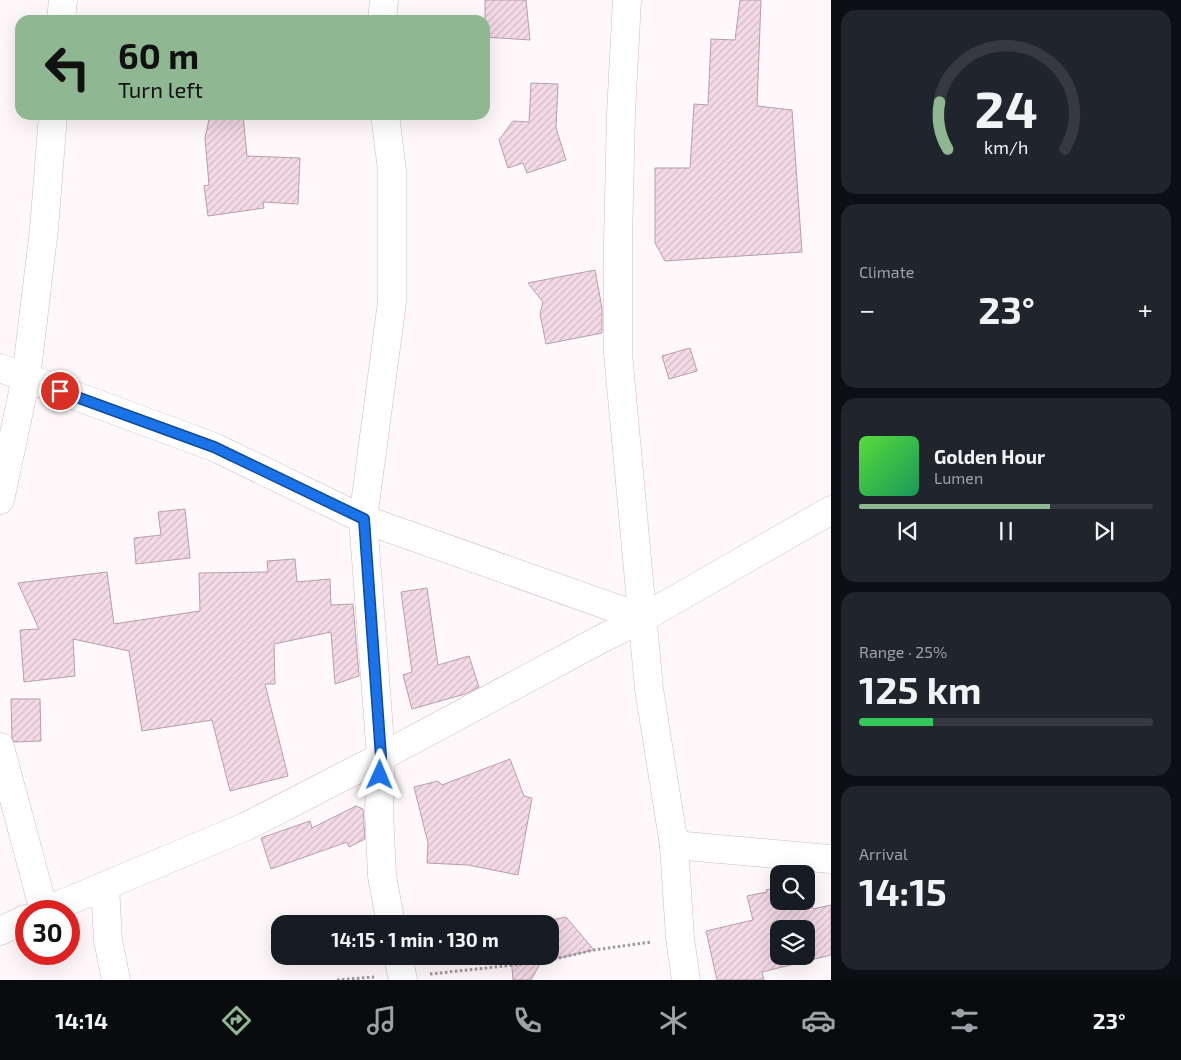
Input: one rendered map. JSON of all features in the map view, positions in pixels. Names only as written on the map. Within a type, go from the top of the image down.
[{"type":"street","points":[[62,15],[63,0]]},
{"type":"street","points":[[382,15],[384,0]]},
{"type":"street","points":[[628,0],[621,113],[618,353],[648,689],[674,845],[680,938],[686,980]]},
{"type":"street","points":[[0,500],[26,378],[44,229],[53,120]]},
{"type":"street","points":[[386,120],[392,170],[392,302],[364,519],[381,757],[379,810],[382,876],[389,915]]},
{"type":"street","points":[[0,368],[214,447],[364,519],[643,618]]},
{"type":"street","points":[[71,900],[247,826],[643,618],[831,510]]},
{"type":"street","points":[[0,747],[42,900]]},
{"type":"street","points":[[674,845],[831,859]]},
{"type":"street","points":[[105,886],[108,940],[116,980]]},
{"type":"street","points":[[0,931],[15,925]]},
{"type":"path","points":[[337,980],[401,971],[542,962],[594,950],[680,938]]},
{"type":"building","points":[[485,0],[526,0],[530,40],[490,37],[490,15],[485,15]]},
{"type":"building","points":[[740,0],[761,0],[757,106],[792,110],[802,252],[665,261],[655,243],[655,168],[690,168],[694,104],[708,105],[711,39],[735,40]]},
{"type":"building","points":[[531,83],[558,84],[556,128],[566,160],[527,173],[523,163],[508,168],[499,140],[513,121],[529,122]]},
{"type":"building","points":[[209,120],[243,120],[247,156],[300,158],[298,204],[263,202],[264,208],[208,216],[204,186],[209,185],[205,138]]},
{"type":"building","points":[[595,270],[602,308],[602,333],[546,344],[540,314],[543,302],[528,283]]},
{"type":"building","points":[[690,348],[697,371],[669,379],[662,356]]},
{"type":"building","points":[[185,509],[190,558],[136,564],[134,538],[161,535],[158,512]]},
{"type":"building","points":[[295,559],[297,582],[330,579],[331,605],[353,604],[359,676],[335,684],[331,632],[274,644],[275,684],[265,684],[288,776],[230,791],[212,720],[142,731],[129,651],[73,639],[75,676],[24,682],[20,630],[39,629],[18,583],[107,572],[114,624],[200,611],[199,573],[268,572],[267,561]]},
{"type":"building","points":[[427,588],[438,665],[469,656],[479,687],[465,694],[412,709],[403,675],[412,672],[401,592]]},
{"type":"building","points":[[11,699],[40,699],[41,741],[14,742],[12,738]]},
{"type":"building","points":[[510,759],[524,796],[532,798],[518,875],[468,865],[427,863],[428,843],[414,787],[438,781],[442,785]]},
{"type":"building","points":[[356,806],[363,809],[365,839],[349,847],[347,842],[271,869],[261,838],[310,821],[312,828]]},
{"type":"building","points":[[770,889],[770,910],[815,910],[831,905],[831,955],[815,959],[815,920],[770,920],[770,965],[790,965],[762,972],[764,980],[717,980],[706,931],[753,920],[747,896],[767,892],[766,890]]},
{"type":"building","points":[[566,917],[594,950],[559,958],[559,918]]},
{"type":"building","points":[[512,965],[539,965],[531,980],[513,980]]},
{"type":"route","points":[[60,391],[214,447],[364,519],[381,757],[380,775]]}]
